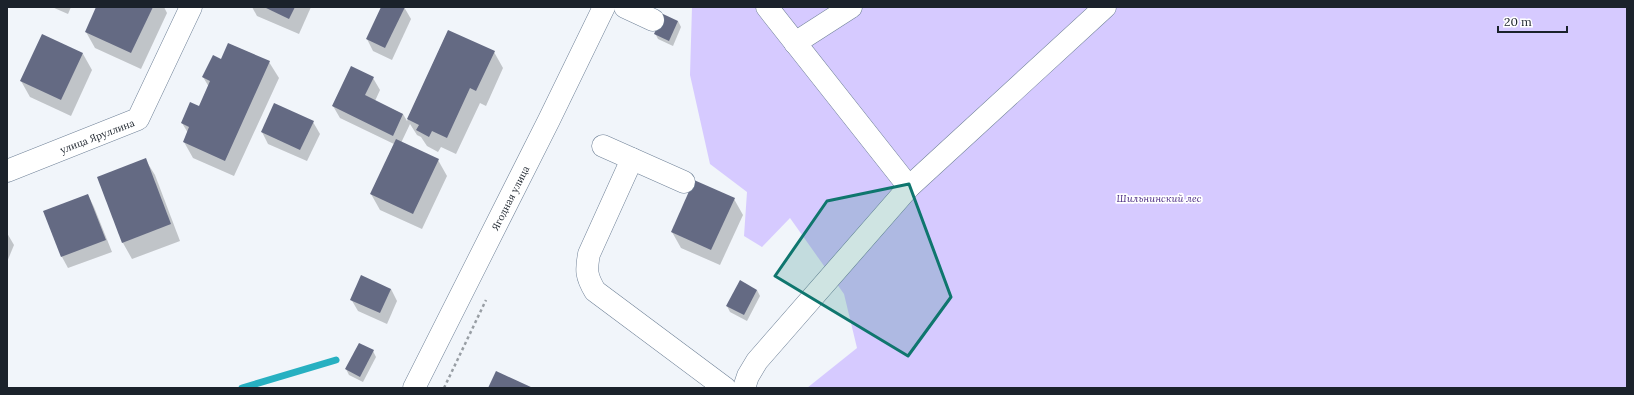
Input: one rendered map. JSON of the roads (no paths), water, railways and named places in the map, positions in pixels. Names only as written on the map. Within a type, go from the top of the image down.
[{"type":"street","name":"улица Яруллина","points":[[7,171],[138,119],[191,7]]},
{"type":"street","name":"Ягодная улица","points":[[414,388],[549,120],[604,7]]},
{"type":"street","points":[[625,7],[653,20]]},
{"type":"street","points":[[767,7],[909,187]]},
{"type":"street","points":[[795,43],[851,7]]},
{"type":"street","points":[[744,388],[748,376],[757,361],[909,187],[1105,7]]},
{"type":"street","points":[[602,146],[684,182]]},
{"type":"street","points":[[632,159],[589,254],[586,267],[588,280],[595,290],[725,388]]},
{"type":"waterway","points":[[242,388],[336,360]]},
{"type":"park label","name":"Шильнинский лес","points":[[1159,198]]}]
